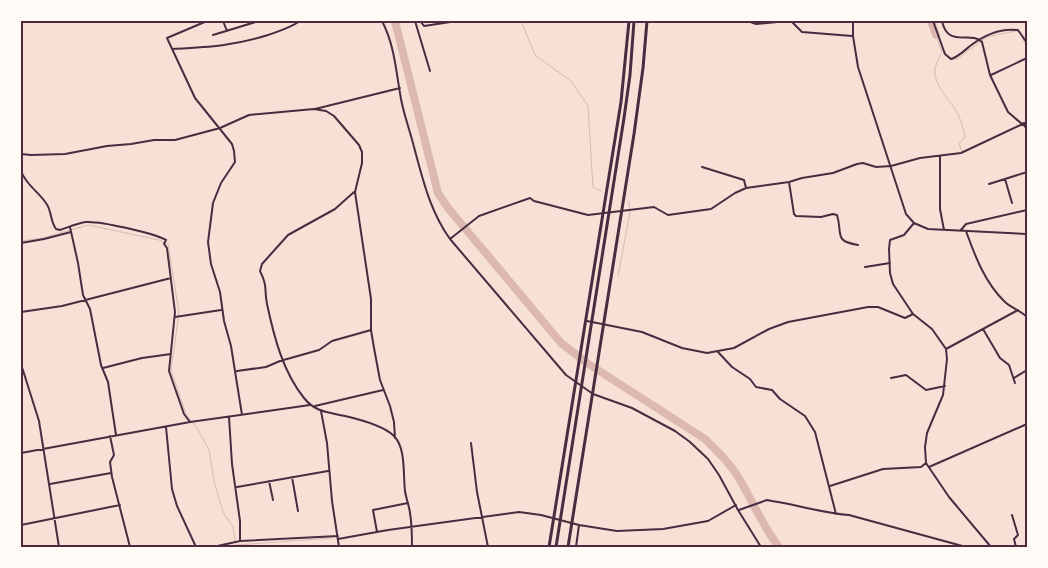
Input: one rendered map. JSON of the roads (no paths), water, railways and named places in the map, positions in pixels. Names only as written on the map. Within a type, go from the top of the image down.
[{"type":"highway","points":[[549,547],[621,102],[629,21]]},
{"type":"highway","points":[[556,547],[623,127],[630,75],[634,21]]},
{"type":"highway","points":[[568,547],[624,210],[643,68],[647,21]]},
{"type":"street","points":[[207,21],[167,38],[195,98],[232,144],[235,157],[233,167],[220,183],[213,203],[208,232],[209,252],[220,292],[221,310],[232,346],[242,415]]},
{"type":"street","points":[[224,21],[227,31]]},
{"type":"street","points":[[214,35],[259,21]]},
{"type":"street","points":[[172,49],[216,47],[243,43],[291,27],[300,21]]},
{"type":"street","points":[[382,21],[387,30],[396,63],[401,99],[426,192],[435,217],[450,239],[534,336],[554,362],[576,383],[593,394],[632,408],[674,431],[690,442],[708,459],[760,547]]},
{"type":"street","points":[[416,21],[421,22],[424,26],[458,21]]},
{"type":"street","points":[[416,21],[430,72]]},
{"type":"street","points":[[748,21],[756,24],[790,21],[802,32],[852,36]]},
{"type":"street","points":[[853,21],[852,36],[858,67],[906,214],[914,223],[928,229],[1027,234]]},
{"type":"street","points":[[933,21],[944,54],[948,58],[956,57],[988,34],[1015,29],[1020,31],[1027,43]]},
{"type":"street","points":[[942,21],[945,29],[954,37],[979,39],[982,42],[990,75],[1008,112],[1023,124],[1027,130]]},
{"type":"street","points":[[990,75],[1027,58]]},
{"type":"street","points":[[21,154],[31,156],[65,154],[154,140],[175,140],[220,128],[249,115],[314,109],[400,88]]},
{"type":"street","points":[[314,109],[334,116],[359,145],[362,152],[362,163],[355,192],[371,299],[371,330],[380,380],[390,406],[395,438],[401,449],[412,527],[412,547]]},
{"type":"street","points":[[450,239],[479,216],[530,198],[534,201],[588,215],[654,207],[668,215],[711,209],[734,193],[746,188],[833,173],[857,164],[864,163],[876,167],[891,166],[920,158],[961,153],[1027,122]]},
{"type":"street","points":[[940,156],[940,209],[944,230]]},
{"type":"street","points":[[702,167],[744,180],[746,188]]},
{"type":"street","points":[[21,171],[26,182],[47,204],[56,229],[70,229]]},
{"type":"street","points":[[989,184],[1027,172]]},
{"type":"street","points":[[1005,179],[1012,203]]},
{"type":"street","points":[[789,182],[794,214],[796,216],[821,217],[837,215],[842,240],[846,243],[858,245]]},
{"type":"street","points":[[355,192],[346,197],[335,209],[288,235],[260,267],[260,272],[267,287],[267,301],[273,329],[283,360],[290,377],[310,405],[329,414],[345,416],[386,430],[395,438]]},
{"type":"street","points":[[961,230],[966,224],[1027,210]]},
{"type":"street","points":[[21,243],[44,239],[87,222],[165,239],[177,317],[171,354],[170,375],[184,414],[191,422]]},
{"type":"street","points":[[914,223],[904,235],[890,240],[889,243],[894,284],[913,314],[932,329],[946,349],[947,359],[941,401],[927,433],[925,447],[926,463],[949,497],[991,547]]},
{"type":"street","points":[[70,229],[83,295],[90,309],[103,368],[108,382],[116,435]]},
{"type":"street","points":[[966,231],[982,270],[991,285],[1003,301],[1027,317]]},
{"type":"street","points":[[865,267],[890,263]]},
{"type":"street","points":[[21,312],[62,306],[171,278]]},
{"type":"street","points":[[586,321],[642,332],[691,350],[707,353],[718,352],[741,345],[780,325],[800,319],[874,307],[902,318],[908,318],[913,314]]},
{"type":"street","points":[[177,317],[221,310]]},
{"type":"street","points":[[946,349],[1018,310]]},
{"type":"street","points":[[236,372],[266,367],[283,360],[313,353],[332,341],[371,330]]},
{"type":"street","points":[[983,330],[1000,358],[1009,365],[1015,383]]},
{"type":"street","points":[[718,352],[732,367],[750,379],[756,387],[772,390],[780,399],[805,416],[814,432],[836,514]]},
{"type":"street","points":[[103,368],[142,358],[171,354]]},
{"type":"street","points":[[21,364],[36,409],[59,547]]},
{"type":"street","points":[[1014,379],[1027,370]]},
{"type":"street","points":[[892,378],[906,375],[926,390],[944,386]]},
{"type":"street","points":[[314,407],[383,390]]},
{"type":"street","points":[[21,453],[191,422],[310,405]]},
{"type":"street","points":[[321,411],[327,443],[328,471],[339,547]]},
{"type":"street","points":[[229,417],[232,464],[240,521],[239,541]]},
{"type":"street","points":[[929,467],[1027,424]]},
{"type":"street","points":[[166,427],[172,489],[177,506],[196,547]]},
{"type":"street","points":[[110,436],[114,455],[110,462],[111,473],[130,547]]},
{"type":"street","points":[[471,442],[477,492],[488,547]]},
{"type":"street","points":[[830,486],[883,469],[921,467],[926,463]]},
{"type":"street","points":[[236,487],[328,471]]},
{"type":"street","points":[[49,484],[111,473]]},
{"type":"street","points":[[292,477],[298,511]]},
{"type":"street","points":[[269,480],[273,500]]},
{"type":"street","points":[[739,510],[772,501],[801,505],[836,514],[849,515],[966,547]]},
{"type":"street","points":[[377,532],[373,510],[408,503]]},
{"type":"street","points":[[21,525],[120,505]]},
{"type":"street","points":[[213,547],[239,541],[338,538],[519,512],[617,531],[663,529],[708,521],[736,505]]},
{"type":"street","points":[[1012,515],[1018,535],[1014,539],[1016,547]]},
{"type":"street","points":[[576,547],[579,525]]},
{"type":"waterway","points":[[395,21],[438,193],[448,208],[561,343],[587,363],[705,439],[719,453],[745,488],[763,523],[779,547]]},
{"type":"waterway","points":[[521,21],[535,55],[571,81],[588,106],[593,187],[601,191]]},
{"type":"waterway","points":[[931,21],[936,35]]},
{"type":"waterway","points":[[936,35],[942,52],[950,60],[957,59],[987,37],[1015,31],[1019,32]]},
{"type":"waterway","points":[[1022,37],[1027,48]]},
{"type":"waterway","points":[[941,54],[935,67],[936,80],[961,120],[965,137],[959,144],[962,151]]},
{"type":"waterway","points":[[618,276],[630,212],[629,202],[627,201]]},
{"type":"waterway","points":[[21,241],[43,238],[88,225],[159,240],[168,244],[179,313],[171,370],[186,414],[209,450],[214,481],[223,512],[233,527],[236,545],[332,538]]}]
